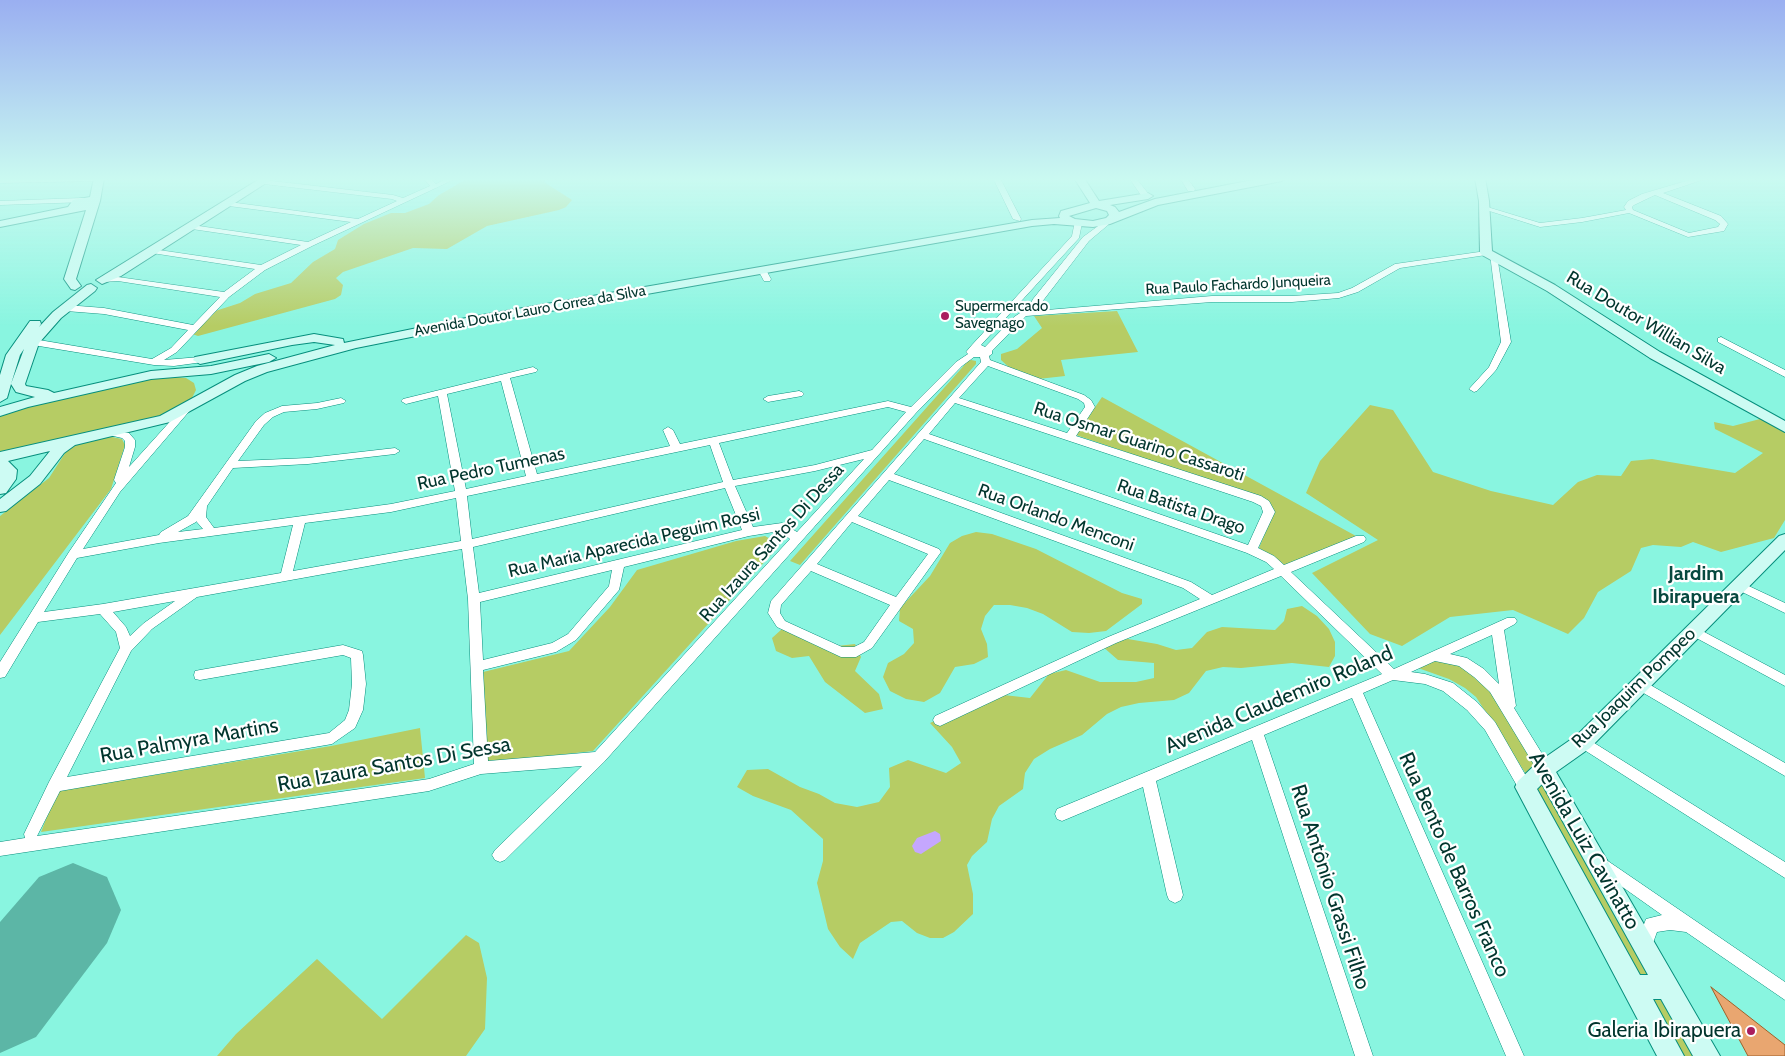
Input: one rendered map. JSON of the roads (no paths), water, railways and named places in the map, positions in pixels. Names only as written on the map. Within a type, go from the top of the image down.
[{"type":"main road","points":[[0,398],[13,356],[20,343],[42,316],[75,287],[81,289],[184,227]]},
{"type":"main road","points":[[0,412],[24,404],[152,375],[222,368],[427,323],[970,227]]},
{"type":"main road","name":"Avenida Doutor Lauro Correa da Silva","points":[[0,457],[113,433],[164,419],[240,378],[262,369],[355,344],[471,321],[760,274],[1009,227]]},
{"type":"main road","name":"Rua Doutor Willian Silva","points":[[1489,255],[1551,288],[1655,354],[1783,423]]},
{"type":"main road","points":[[73,270],[96,280]]},
{"type":"main road","points":[[75,392],[32,393],[21,389],[18,384],[33,342],[44,328],[96,280]]},
{"type":"main road","points":[[200,360],[314,338],[338,342]]},
{"type":"main road","points":[[175,372],[192,376],[203,386],[202,393],[187,408]]},
{"type":"main road","points":[[0,507],[35,480],[59,450],[71,442]]},
{"type":"main road","points":[[0,462],[9,470],[8,479],[0,488]]},
{"type":"main road","name":"Rua Joaquim Pompeo","points":[[1525,787],[1544,769],[1583,742],[1785,540]]},
{"type":"main road","name":"Avenida Luiz Cavinatto","points":[[1544,769],[1707,1056]]},
{"type":"main road","name":"Avenida Luiz Cavinatto","points":[[1525,787],[1670,1056]]},
{"type":"main road","points":[[1633,987],[1668,987]]},
{"type":"street","points":[[75,287],[70,279],[80,227]]},
{"type":"street","points":[[96,280],[117,273],[192,227]]},
{"type":"street","points":[[194,227],[309,244]]},
{"type":"street","points":[[154,362],[181,344],[226,295],[262,268],[346,227]]},
{"type":"street","points":[[850,518],[935,552],[868,644],[856,652],[841,652],[781,624],[774,613],[775,604],[953,399],[981,354],[1020,298],[1076,236],[1076,227]]},
{"type":"street","points":[[981,354],[1017,319],[1027,314],[1033,308],[1036,301],[1086,239],[1101,227]]},
{"type":"street","points":[[1474,389],[1493,368],[1506,342],[1489,255],[1486,227]]},
{"type":"street","points":[[1669,227],[1688,235],[1723,227]]},
{"type":"street","points":[[1054,279],[1052,270],[1066,256],[1066,252],[1063,250]]},
{"type":"street","points":[[152,251],[262,268]]},
{"type":"street","name":"Rua Paulo Fachardo Junqueira","points":[[1027,314],[1212,299],[1292,299],[1339,295],[1354,290],[1398,266],[1489,255]]},
{"type":"street","points":[[96,280],[118,279],[226,295]]},
{"type":"street","points":[[1020,298],[1036,301],[1045,308],[1058,312]]},
{"type":"street","points":[[66,308],[104,310],[194,328]]},
{"type":"street","points":[[1721,340],[1785,374]]},
{"type":"street","points":[[33,342],[154,362],[174,363],[200,360]]},
{"type":"street","points":[[181,344],[184,352],[200,360]]},
{"type":"street","points":[[981,354],[1081,397],[1088,402],[1090,407],[1070,437]]},
{"type":"street","name":"Rua Izaura Santos Di Dessa","points":[[599,758],[878,452],[913,411],[959,364],[981,354]]},
{"type":"street","points":[[406,401],[533,370]]},
{"type":"street","points":[[505,377],[532,477]]},
{"type":"street","points":[[442,392],[461,492],[474,599],[481,768]]},
{"type":"street","points":[[768,399],[799,394]]},
{"type":"street","name":"Rua Osmar Guarino Cassaroti","points":[[953,399],[1257,499],[1265,504],[1269,512],[1251,550]]},
{"type":"street","points":[[159,539],[192,519],[260,423],[269,415],[282,409],[317,406],[341,401]]},
{"type":"street","name":"Rua Pedro Tumenas","points":[[73,555],[159,539],[391,508],[888,404],[913,411]]},
{"type":"street","points":[[0,673],[116,489],[187,408]]},
{"type":"street","points":[[668,430],[676,448]]},
{"type":"street","points":[[113,433],[125,435],[130,440],[130,447],[116,489]]},
{"type":"street","name":"Rua Batista Drago","points":[[922,435],[1251,550],[1270,559],[1392,675]]},
{"type":"street","points":[[713,440],[749,532]]},
{"type":"street","points":[[130,447],[150,448]]},
{"type":"street","points":[[230,465],[308,461],[396,451]]},
{"type":"street","points":[[35,618],[103,609],[468,544],[729,484],[816,468],[878,452]]},
{"type":"street","points":[[816,468],[866,465]]},
{"type":"street","name":"Rua Orlando Menconi","points":[[887,475],[1187,585],[1211,600]]},
{"type":"street","points":[[202,507],[200,518],[212,533]]},
{"type":"street","points":[[286,577],[300,521]]},
{"type":"street","name":"Rua Maria Aparecida Peguim Rossi","points":[[474,599],[749,532],[782,527],[798,539]]},
{"type":"street","points":[[940,720],[1112,640],[1360,539]]},
{"type":"street","points":[[477,667],[556,647],[572,637],[615,588],[619,564]]},
{"type":"street","points":[[809,564],[898,603]]},
{"type":"street","points":[[1738,585],[1785,608]]},
{"type":"street","points":[[31,834],[126,648],[148,626],[194,593]]},
{"type":"street","points":[[103,609],[122,630],[126,648]]},
{"type":"street","name":"Avenida Claudemiro Roland","points":[[1062,814],[1392,675],[1511,621]]},
{"type":"street","points":[[1497,627],[1510,713]]},
{"type":"street","points":[[1693,631],[1785,681]]},
{"type":"street","name":"Rua Palmyra Martins","points":[[54,786],[332,738],[350,724],[356,710],[359,684],[357,655],[343,650],[200,675]]},
{"type":"street","name":"Avenida Luiz Cavinatto","points":[[1434,656],[1462,662],[1479,673],[1495,688],[1544,769]]},
{"type":"street","name":"Avenida Luiz Cavinatto","points":[[1392,675],[1425,679],[1448,687],[1472,706],[1490,726],[1525,787]]},
{"type":"street","points":[[1640,684],[1785,770]]},
{"type":"street","name":"Rua Bento de Barros Franco","points":[[1355,690],[1515,1056]]},
{"type":"street","name":"Rua Antônio Grassi Filho","points":[[1256,732],[1364,1056]]},
{"type":"street","points":[[1583,742],[1785,872]]},
{"type":"street","points":[[500,855],[599,758]]},
{"type":"street","name":"Rua Izaura Santos Di Sessa","points":[[0,849],[428,785],[481,768],[599,758]]},
{"type":"street","points":[[1148,778],[1175,895]]},
{"type":"street","points":[[1595,859],[1785,992]]},
{"type":"street","points":[[1644,945],[1652,925],[1670,922],[1693,928]]},
{"type":"place","name":"Supermercado Savegnago","points":[[945,316]]},
{"type":"place","name":"Galeria Ibirapuera","points":[[1751,1031]]},
{"type":"district","name":"Jardim Ibirapuera","points":[[1696,586]]}]
